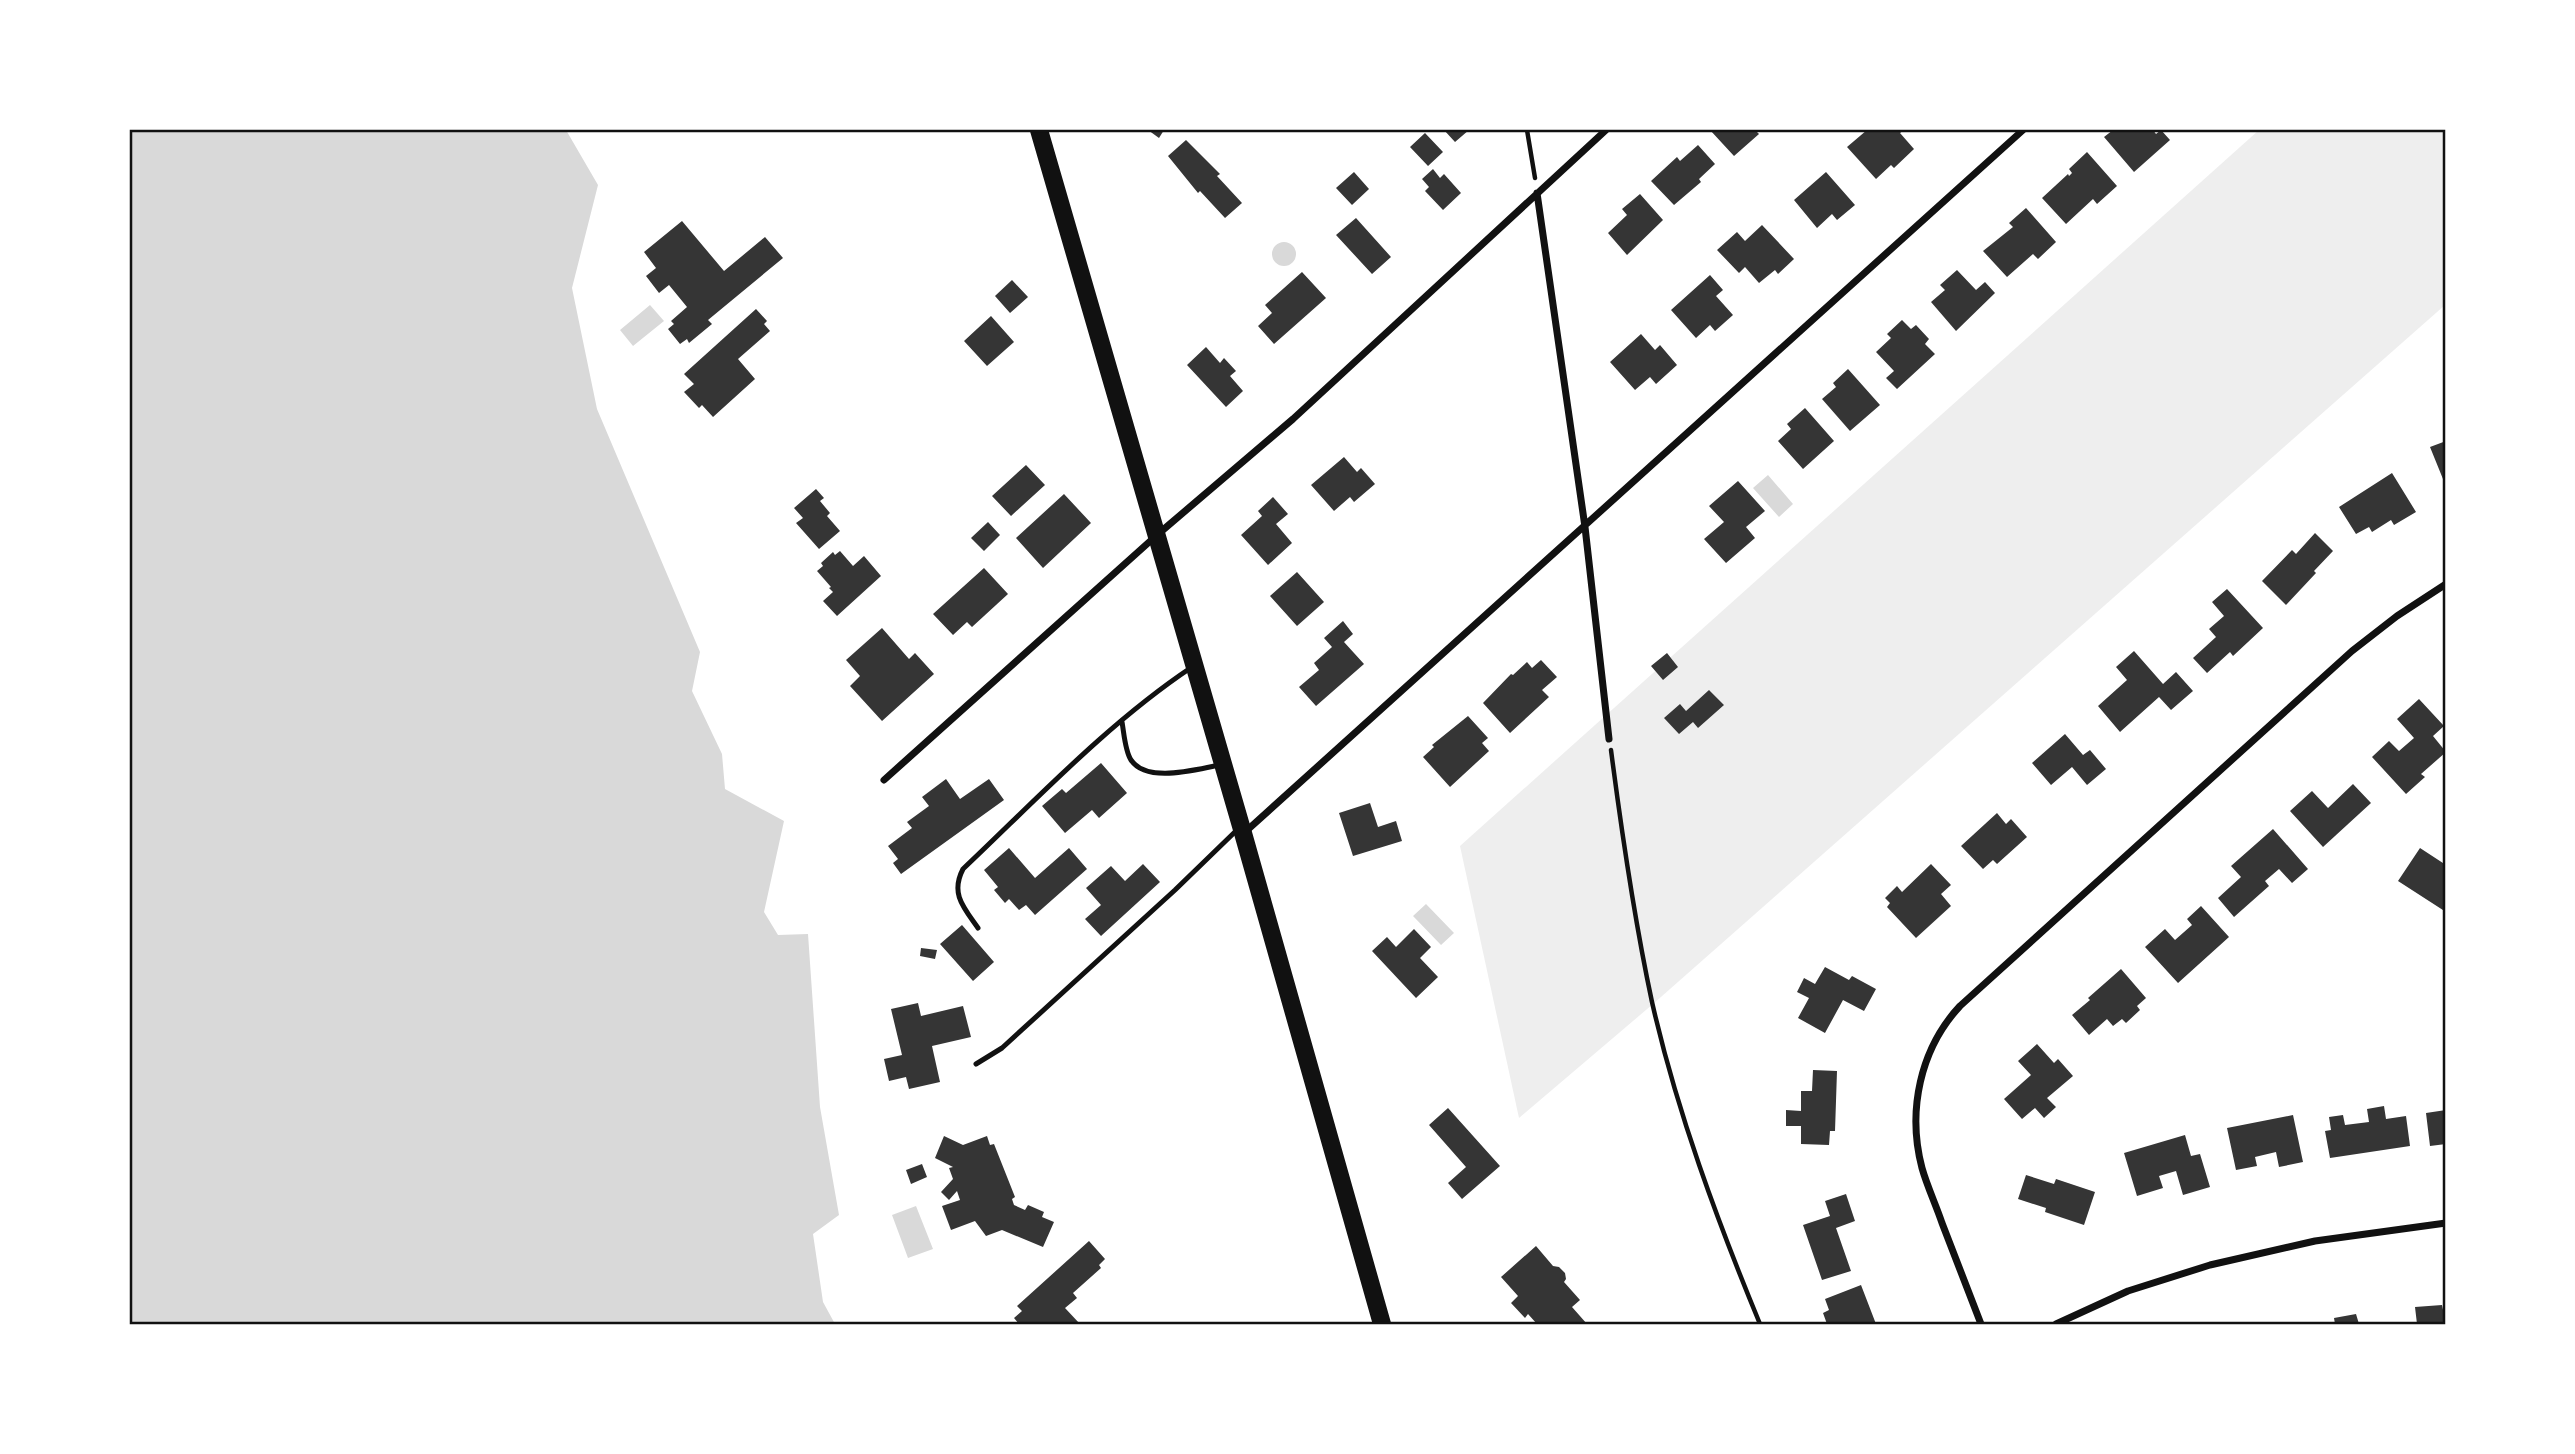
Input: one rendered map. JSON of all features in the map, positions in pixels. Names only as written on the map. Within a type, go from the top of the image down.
[{"type":"main road","points":[[1039,130],[1195,665],[1382,1325]]},
{"type":"street","points":[[884,780],[1157,534],[1306,407],[1414,310],[1606,130]]},
{"type":"street","points":[[1242,830],[1584,527],[2024,130]]},
{"type":"street","points":[[1537,192],[1584,527],[1609,739]]},
{"type":"street","points":[[1981,1325],[1922,1167],[1917,1138],[1919,1087],[1929,1054],[1942,1028],[1960,1006],[2353,651],[2397,616],[2445,585]]},
{"type":"street","points":[[2056,1325],[2128,1290],[2210,1265],[2315,1241],[2445,1223]]},
{"type":"lane","points":[[978,928],[960,902],[956,881],[962,869],[1122,722],[1167,683],[1195,665]]},
{"type":"lane","points":[[1122,722],[1130,759],[1142,770],[1164,774],[1223,765]]},
{"type":"lane","points":[[976,1064],[1002,1048],[1242,830]]},
{"type":"path","points":[[1527,130],[1537,192]]},
{"type":"path","points":[[1609,739],[1628,885],[1653,1004],[1682,1113],[1760,1325]]},
{"type":"shaded area","points":[[130,130],[566,130],[598,185],[572,288],[597,409],[700,652],[692,691],[722,754],[725,789],[784,821],[764,912],[778,935],[808,934],[820,1107],[839,1215],[813,1234],[823,1302],[835,1324],[130,1324]]},
{"type":"shaded area","points":[[2259,130],[2445,130],[2445,305],[1653,1004],[1519,1118],[1460,846]]},
{"type":"shaded area","points":[[1284,242],[1293,245],[1296,254],[1293,263],[1284,266],[1275,263],[1272,254],[1275,245]]},
{"type":"shaded area","points":[[650,305],[664,321],[633,346],[620,330]]},
{"type":"shaded area","points":[[1768,475],[1793,504],[1779,517],[1753,488]]},
{"type":"shaded area","points":[[1426,904],[1454,933],[1441,945],[1413,916]]},
{"type":"shaded area","points":[[916,1206],[933,1249],[908,1258],[892,1215]]},
{"type":"building","points":[[1148,130],[1164,130],[1159,138]]},
{"type":"building","points":[[1444,130],[1469,130],[1455,142]]},
{"type":"building","points":[[1710,130],[1760,130],[1757,132],[1759,134],[1734,156]]},
{"type":"building","points":[[1867,130],[1904,130],[1900,133],[1914,149],[1894,168],[1891,165],[1876,179],[1847,147]]},
{"type":"building","points":[[2113,130],[2153,130],[2156,134],[2161,130],[2170,140],[2134,172],[2104,137]]},
{"type":"building","points":[[1425,133],[1443,152],[1428,166],[1410,147]]},
{"type":"building","points":[[1186,140],[1220,174],[1217,176],[1242,203],[1225,218],[1200,191],[1198,193],[1168,156]]},
{"type":"building","points":[[1698,145],[1715,164],[1699,179],[1701,182],[1674,205],[1651,181],[1677,157],[1680,161]]},
{"type":"building","points":[[2087,152],[2117,186],[2097,204],[2093,199],[2066,224],[2042,198],[2072,173],[2069,169]]},
{"type":"building","points":[[1433,169],[1440,178],[1444,174],[1461,193],[1443,210],[1425,191],[1429,187],[1422,179]]},
{"type":"building","points":[[1354,172],[1369,189],[1352,205],[1336,188]]},
{"type":"building","points":[[1826,172],[1855,205],[1837,220],[1832,214],[1817,228],[1794,200]]},
{"type":"building","points":[[1640,194],[1663,220],[1627,255],[1608,233],[1627,215],[1622,209]]},
{"type":"building","points":[[2026,208],[2056,242],[2038,259],[2033,254],[2007,277],[1983,251],[2013,227],[2009,223]]},
{"type":"building","points":[[1356,218],[1391,257],[1372,274],[1336,235]]},
{"type":"building","points":[[682,221],[724,271],[765,237],[783,258],[708,320],[712,324],[689,343],[687,339],[680,344],[668,329],[674,324],[671,321],[687,307],[669,285],[659,293],[646,276],[656,268],[644,252]]},
{"type":"building","points":[[1762,225],[1794,259],[1778,274],[1775,270],[1759,283],[1745,267],[1739,273],[1717,250],[1737,232],[1745,241]]},
{"type":"building","points":[[1957,270],[1976,290],[1985,282],[1995,293],[1956,331],[1931,302],[1945,290],[1940,285]]},
{"type":"building","points":[[1302,272],[1326,298],[1274,344],[1258,326],[1272,313],[1265,305]]},
{"type":"building","points":[[1710,275],[1723,290],[1716,296],[1733,315],[1715,331],[1710,325],[1696,338],[1671,310]]},
{"type":"building","points":[[1012,280],[1028,297],[1010,313],[995,296]]},
{"type":"building","points":[[756,309],[767,321],[764,324],[770,331],[738,359],[755,379],[713,417],[702,405],[699,408],[684,392],[694,384],[684,374]]},
{"type":"building","points":[[991,316],[1014,342],[987,366],[964,341]]},
{"type":"building","points":[[1902,320],[1911,329],[1916,325],[1929,339],[1925,344],[1935,354],[1897,389],[1886,378],[1894,371],[1876,352],[1891,338],[1887,334]]},
{"type":"building","points":[[1641,334],[1655,350],[1660,345],[1677,365],[1656,384],[1650,377],[1635,390],[1610,362]]},
{"type":"building","points":[[1206,347],[1220,363],[1224,358],[1236,371],[1230,376],[1243,391],[1226,407],[1187,365]]},
{"type":"building","points":[[1848,369],[1880,405],[1850,431],[1822,399],[1836,387],[1833,383]]},
{"type":"building","points":[[1805,408],[1834,441],[1803,469],[1778,441],[1791,429],[1787,424]]},
{"type":"building","points":[[2446,441],[2446,484],[2445,484],[2430,447]]},
{"type":"building","points":[[1344,457],[1357,472],[1361,468],[1375,484],[1354,502],[1350,497],[1334,511],[1311,485]]},
{"type":"building","points":[[1026,465],[1045,485],[1011,516],[992,496]]},
{"type":"building","points":[[2392,473],[2416,512],[2394,525],[2391,520],[2372,532],[2369,527],[2356,534],[2339,507]]},
{"type":"building","points":[[1738,481],[1765,511],[1746,527],[1755,538],[1726,563],[1704,539],[1724,522],[1709,506]]},
{"type":"building","points":[[816,489],[824,498],[820,501],[830,513],[827,516],[840,531],[819,549],[796,523],[803,518],[794,508]]},
{"type":"building","points":[[1064,494],[1091,523],[1043,568],[1016,538]]},
{"type":"building","points":[[1273,497],[1288,514],[1276,524],[1292,543],[1268,565],[1241,535],[1262,516],[1258,511]]},
{"type":"building","points":[[988,522],[1000,535],[984,551],[971,538]]},
{"type":"building","points":[[2315,533],[2333,551],[2286,605],[2262,581],[2292,550],[2296,554]]},
{"type":"building","points":[[840,551],[853,566],[864,556],[881,576],[837,616],[823,601],[833,592],[817,571],[833,552],[835,555]]},
{"type":"building","points":[[984,568],[1008,594],[972,627],[967,622],[953,635],[933,614]]},
{"type":"building","points":[[1297,572],[1324,602],[1297,626],[1270,596]]},
{"type":"building","points":[[2227,589],[2263,628],[2233,656],[2230,652],[2207,673],[2193,658],[2216,637],[2209,629],[2224,616],[2212,602]]},
{"type":"building","points":[[1343,621],[1353,634],[1344,642],[1364,664],[1316,706],[1299,687],[1319,670],[1314,663],[1332,647],[1324,638]]},
{"type":"building","points":[[882,628],[909,659],[915,653],[934,674],[882,721],[850,686],[860,676],[846,660]]},
{"type":"building","points":[[2134,651],[2163,684],[2176,672],[2193,691],[2171,710],[2159,697],[2120,732],[2098,706],[2127,680],[2116,667]]},
{"type":"building","points":[[1667,653],[1678,667],[1663,680],[1651,666]]},
{"type":"building","points":[[1541,660],[1557,677],[1542,690],[1549,697],[1510,733],[1483,703],[1511,674],[1527,662],[1532,668]]},
{"type":"building","points":[[1709,690],[1724,705],[1698,728],[1693,722],[1679,734],[1664,718],[1680,704],[1686,711]]},
{"type":"building","points":[[2419,699],[2444,726],[2433,736],[2446,752],[2421,774],[2425,777],[2406,794],[2372,757],[2389,741],[2399,751],[2414,738],[2397,719]]},
{"type":"building","points":[[1468,716],[1488,738],[1482,743],[1489,751],[1450,787],[1423,757],[1434,747],[1432,745]]},
{"type":"building","points":[[2065,734],[2083,755],[2090,750],[2106,769],[2087,785],[2072,767],[2051,785],[2032,763]]},
{"type":"building","points":[[1101,763],[1127,793],[1099,818],[1092,810],[1065,833],[1042,806],[1062,789],[1066,793]]},
{"type":"building","points":[[946,779],[960,799],[989,779],[1004,800],[901,874],[893,863],[898,859],[888,846],[912,828],[907,822],[929,806],[922,797]]},
{"type":"building","points":[[2353,784],[2371,803],[2323,847],[2290,811],[2312,791],[2328,808]]},
{"type":"building","points":[[1370,803],[1378,827],[1396,821],[1402,841],[1353,856],[1339,813]]},
{"type":"building","points":[[1997,813],[2006,824],[2011,819],[2027,837],[1997,864],[1993,860],[1983,869],[1961,846]]},
{"type":"building","points":[[2273,829],[2308,869],[2292,883],[2279,869],[2265,881],[2269,886],[2234,917],[2218,898],[2241,877],[2231,866]]},
{"type":"building","points":[[1009,848],[1035,878],[1069,848],[1087,869],[1035,915],[1026,905],[1019,910],[1009,899],[1005,903],[994,890],[998,887],[984,870]]},
{"type":"building","points":[[2420,848],[2446,865],[2446,912],[2398,881]]},
{"type":"building","points":[[1143,864],[1160,882],[1101,936],[1085,919],[1101,905],[1086,888],[1111,866],[1125,881]]},
{"type":"building","points":[[1931,864],[1951,885],[1941,894],[1951,906],[1916,938],[1887,907],[1890,903],[1885,898],[1897,886],[1902,892]]},
{"type":"building","points":[[2201,906],[2229,937],[2178,983],[2145,947],[2165,929],[2175,940],[2192,925],[2187,919]]},
{"type":"building","points":[[962,925],[994,962],[973,981],[940,944]]},
{"type":"building","points":[[1414,929],[1431,947],[1420,958],[1438,977],[1416,998],[1372,951],[1387,937],[1396,947]]},
{"type":"building","points":[[921,948],[937,950],[935,959],[920,956]]},
{"type":"building","points":[[1825,967],[1849,980],[1852,976],[1876,989],[1864,1011],[1843,1000],[1825,1033],[1798,1018],[1809,998],[1797,992],[1804,978],[1815,984]]},
{"type":"building","points":[[2121,969],[2146,998],[2137,1006],[2140,1010],[2126,1023],[2122,1019],[2113,1026],[2107,1019],[2089,1035],[2072,1015]]},
{"type":"building","points":[[918,1003],[921,1016],[963,1006],[971,1037],[932,1046],[940,1082],[909,1089],[906,1077],[889,1081],[884,1059],[902,1055],[891,1009]]},
{"type":"building","points":[[2037,1044],[2054,1063],[2058,1059],[2073,1076],[2047,1098],[2056,1107],[2044,1118],[2035,1108],[2022,1119],[2004,1099],[2031,1075],[2018,1061]]},
{"type":"building","points":[[1813,1070],[1837,1071],[1835,1131],[1830,1131],[1829,1145],[1801,1144],[1801,1126],[1786,1126],[1786,1110],[1801,1111],[1801,1091],[1812,1091]]},
{"type":"building","points":[[2384,1106],[2386,1119],[2406,1116],[2410,1146],[2330,1158],[2325,1131],[2331,1130],[2329,1117],[2343,1115],[2345,1125],[2369,1122],[2367,1109]]},
{"type":"building","points":[[1448,1108],[1500,1166],[1462,1199],[1448,1183],[1466,1167],[1429,1125]]},
{"type":"building","points":[[2446,1110],[2446,1144],[2430,1146],[2426,1113]]},
{"type":"building","points":[[2293,1115],[2303,1162],[2279,1167],[2276,1152],[2255,1157],[2257,1166],[2236,1170],[2227,1128]]},
{"type":"building","points":[[2185,1135],[2191,1156],[2200,1154],[2210,1187],[2183,1195],[2176,1171],[2159,1176],[2163,1188],[2137,1196],[2124,1153]]},
{"type":"building","points":[[944,1136],[963,1145],[987,1136],[990,1145],[994,1144],[1015,1197],[1012,1199],[1014,1205],[1025,1210],[1028,1205],[1044,1212],[1042,1217],[1054,1222],[1043,1247],[1002,1230],[986,1236],[975,1221],[951,1230],[942,1206],[960,1200],[957,1191],[949,1200],[941,1192],[953,1179],[949,1168],[953,1167],[935,1158]]},
{"type":"building","points":[[922,1164],[927,1177],[911,1184],[906,1170]]},
{"type":"building","points":[[2026,1175],[2054,1184],[2056,1179],[2095,1192],[2084,1225],[2045,1212],[2046,1208],[2018,1199]]},
{"type":"building","points":[[1846,1194],[1855,1221],[1836,1228],[1851,1271],[1822,1280],[1803,1225],[1830,1216],[1825,1201]]},
{"type":"building","points":[[1089,1241],[1105,1259],[1099,1265],[1101,1268],[1073,1293],[1077,1298],[1065,1308],[1080,1324],[1019,1324],[1014,1318],[1022,1311],[1017,1306]]},
{"type":"building","points":[[1536,1246],[1553,1266],[1559,1267],[1565,1273],[1564,1282],[1580,1300],[1572,1307],[1587,1324],[1537,1324],[1528,1314],[1525,1318],[1511,1303],[1518,1296],[1501,1277]]},
{"type":"building","points":[[1861,1285],[1876,1324],[1827,1324],[1823,1313],[1829,1310],[1825,1299]]},
{"type":"building","points":[[2442,1305],[2446,1324],[2417,1324],[2415,1307]]},
{"type":"building","points":[[2356,1314],[2359,1324],[2335,1324],[2334,1318]]}]
